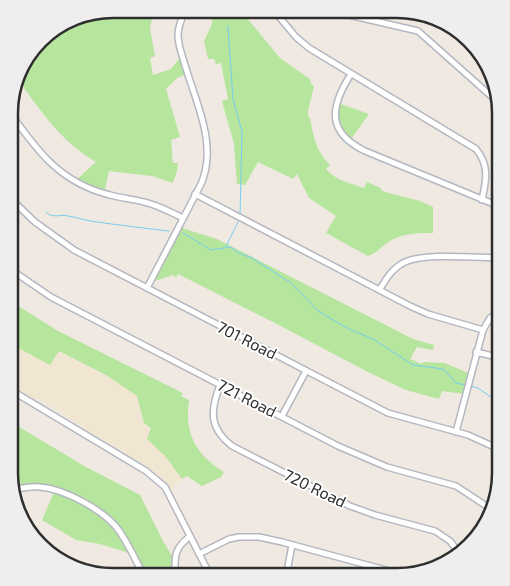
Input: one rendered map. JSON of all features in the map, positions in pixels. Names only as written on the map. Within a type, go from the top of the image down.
[{"type":"street","points":[[147,288],[204,176],[208,147],[179,46],[178,30],[182,18]]},
{"type":"street","points":[[280,18],[303,43],[476,149],[484,161],[487,173],[482,200]]},
{"type":"street","points":[[362,18],[418,31],[491,96]]},
{"type":"street","points":[[351,74],[338,95],[335,108],[337,124],[348,141],[365,151],[492,204]]},
{"type":"street","points":[[18,124],[49,163],[79,184],[109,195],[156,205],[183,218]]},
{"type":"street","points":[[195,194],[420,311],[483,330]]},
{"type":"street","name":"701 Road","points":[[18,206],[35,222],[86,257],[306,371],[388,412],[481,440],[492,446]]},
{"type":"street","points":[[380,290],[394,269],[409,260],[430,257],[492,258]]},
{"type":"street","name":"721 Road","points":[[18,275],[50,297],[369,461],[387,468],[461,488],[486,506]]},
{"type":"street","points":[[456,432],[476,352],[483,330],[492,317]]},
{"type":"street","points":[[476,352],[492,356]]},
{"type":"street","points":[[282,416],[306,371]]},
{"type":"street","name":"720 Road","points":[[220,385],[214,402],[214,420],[221,437],[232,446],[350,506],[375,515],[435,531],[450,541],[456,548]]},
{"type":"street","points":[[18,394],[152,475],[165,487],[206,568]]},
{"type":"street","points":[[19,489],[37,487],[55,490],[77,499],[98,512],[120,532],[139,568]]},
{"type":"street","points":[[175,568],[176,551],[190,536]]},
{"type":"street","points":[[199,554],[220,542],[239,537],[259,537],[378,568]]},
{"type":"street","points":[[288,568],[292,545]]},
{"type":"shaded area","points":[[18,348],[50,365],[59,351],[106,375],[137,396],[144,423],[151,428],[147,439],[166,457],[182,479],[171,490],[155,471],[41,400],[32,398],[18,389]]},
{"type":"green space","points":[[152,18],[150,29],[155,56],[150,58],[153,75],[171,69],[178,60],[183,58],[187,74],[177,78],[166,89],[180,137],[171,140],[173,163],[178,163],[173,183],[152,176],[109,171],[104,193],[75,181],[96,162],[72,145],[44,115],[22,85],[30,65],[41,50],[70,27],[94,19]]},
{"type":"green space","points":[[212,18],[247,18],[280,58],[311,80],[310,82],[314,87],[308,117],[310,117],[318,149],[330,165],[326,169],[334,176],[348,183],[364,188],[367,182],[381,188],[385,192],[420,201],[433,207],[433,233],[417,233],[402,236],[368,256],[326,233],[336,216],[309,198],[297,174],[293,179],[258,162],[245,185],[237,184],[234,144],[222,101],[228,99],[221,63],[216,64],[214,59],[208,59],[204,41],[212,24]]},
{"type":"green space","points":[[338,103],[369,114],[351,139],[340,123]]},
{"type":"green space","points":[[179,225],[185,229],[217,239],[413,339],[434,345],[433,350],[417,347],[410,359],[422,364],[423,362],[444,363],[471,374],[465,394],[442,391],[439,399],[406,390],[178,274],[176,278],[173,275],[155,281],[151,280]]},
{"type":"green space","points":[[18,306],[58,331],[183,393],[181,396],[189,400],[188,423],[194,442],[206,458],[224,472],[221,477],[202,486],[187,476],[182,479],[166,457],[147,439],[151,428],[144,423],[137,396],[106,375],[59,351],[50,365],[18,348]]},
{"type":"green space","points":[[18,426],[86,467],[140,495],[174,559],[174,568],[140,568],[132,554],[100,544],[76,540],[42,520],[55,490],[21,488],[18,480]]},
{"type":"waterway","points":[[228,26],[233,99],[242,132],[240,216]]},
{"type":"waterway","points":[[46,212],[53,216],[74,217],[88,221],[169,231]]},
{"type":"waterway","points":[[226,246],[239,220]]},
{"type":"waterway","points":[[183,233],[211,250],[230,247],[252,258],[291,283],[318,311],[349,329],[373,339],[413,365],[443,369],[456,383],[466,385]]},
{"type":"waterway","points":[[470,386],[478,388],[492,398]]}]
